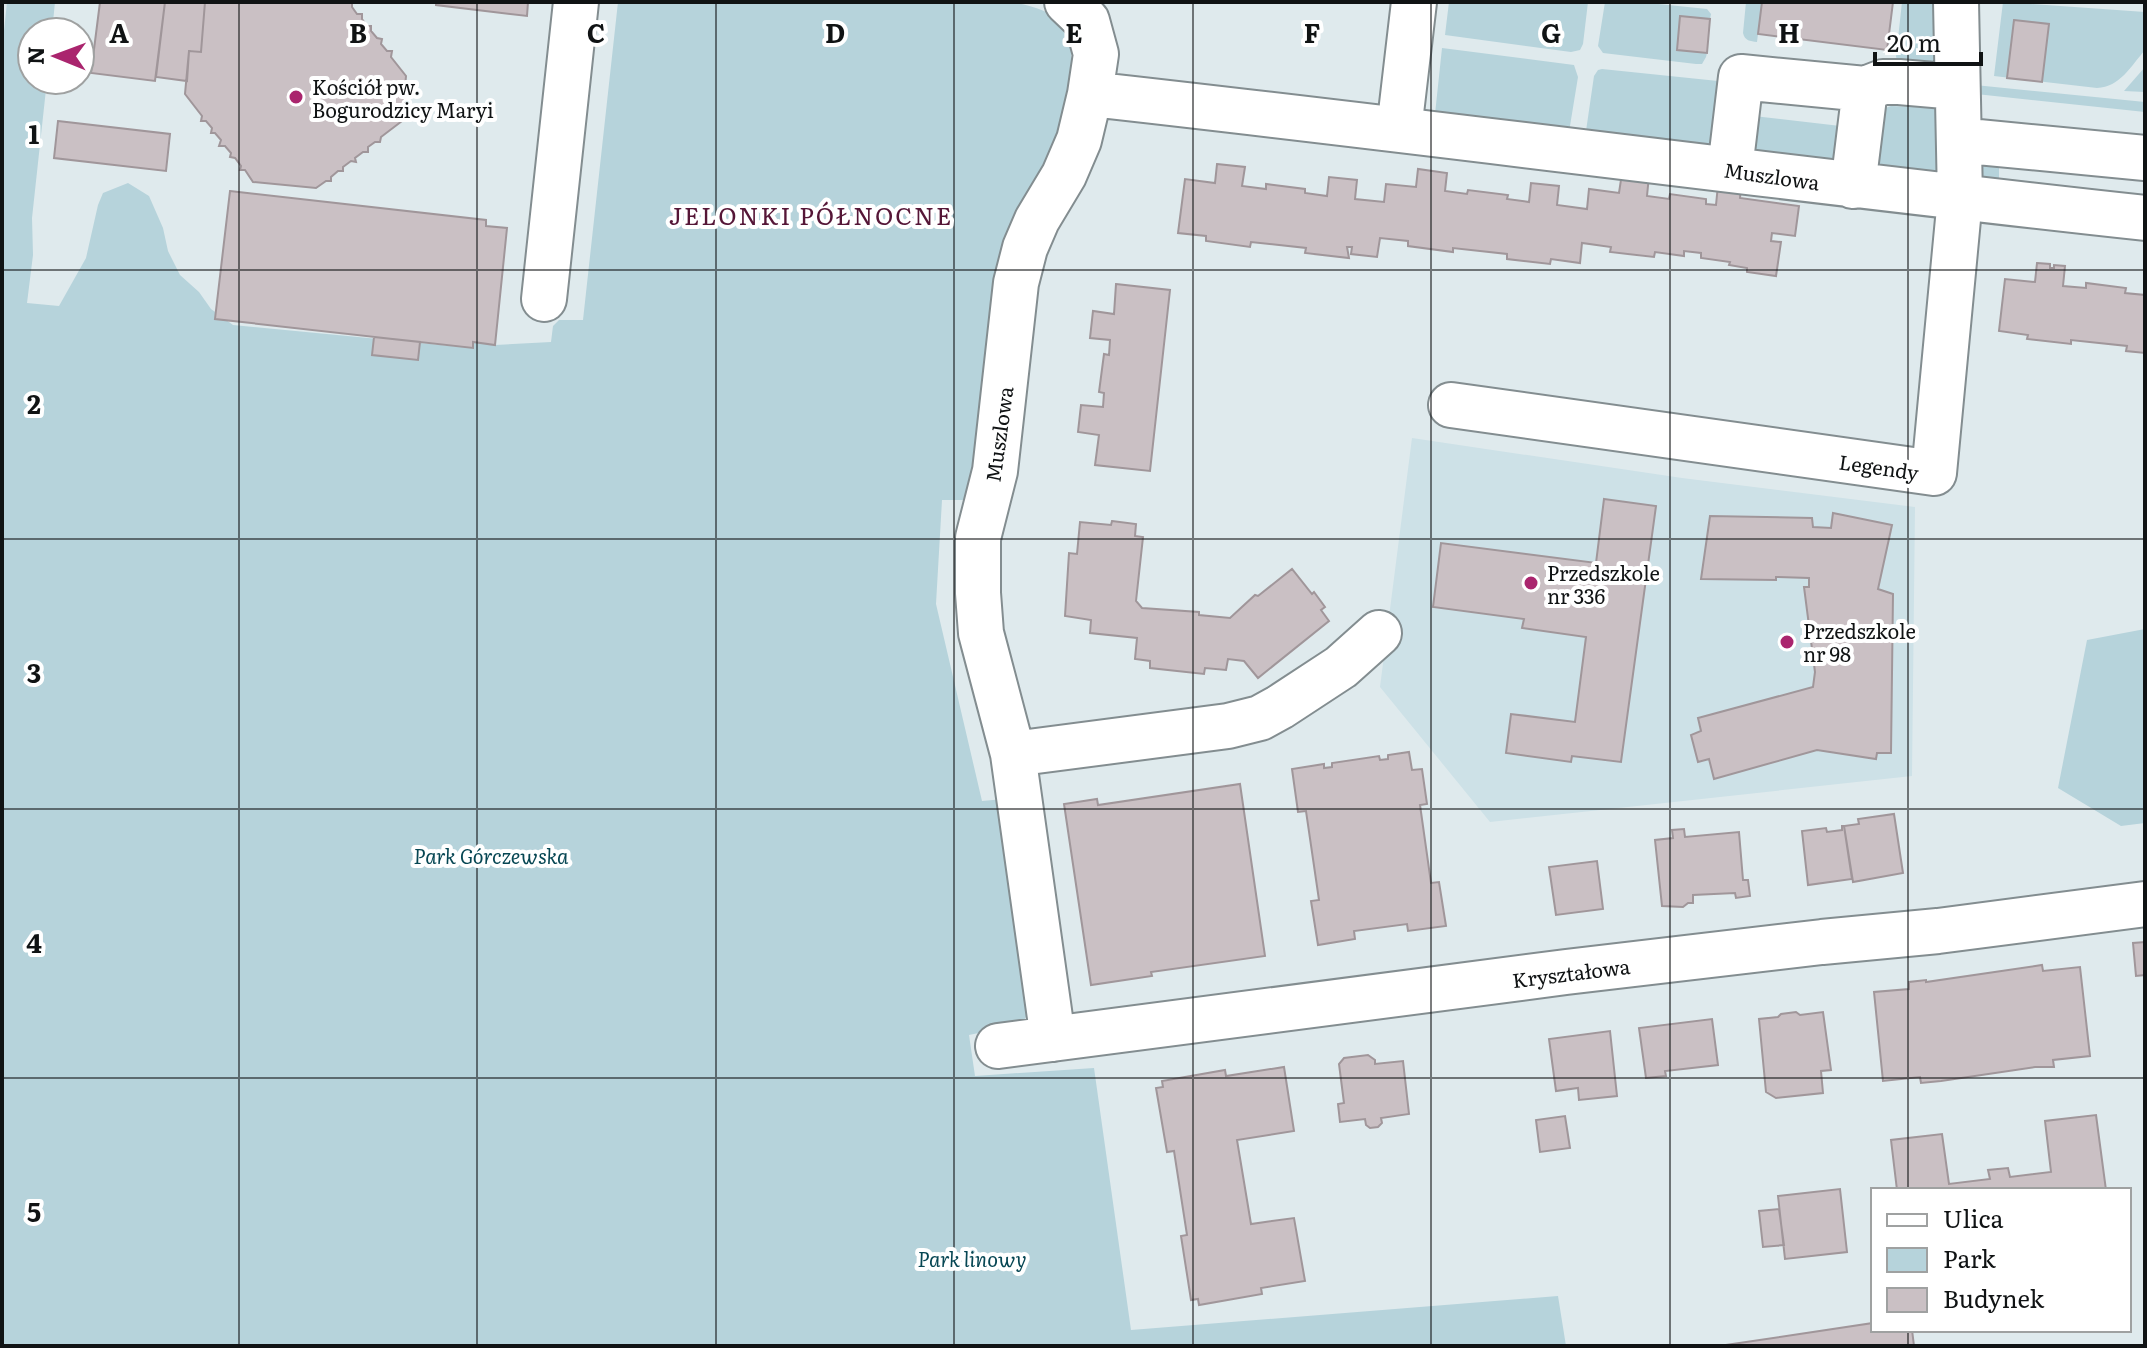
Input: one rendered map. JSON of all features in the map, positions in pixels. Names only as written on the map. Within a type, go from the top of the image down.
[{"type":"street","points":[[544,299],[576,2]]},
{"type":"street","name":"Muszlowa","points":[[1053,1039],[1028,752],[981,633],[978,538],[995,471],[1019,272],[1025,248],[1079,140],[1090,94],[1096,54],[1087,21],[1067,2]]},
{"type":"street","points":[[1399,130],[1414,2]]},
{"type":"street","name":"Legendy","points":[[1451,405],[1934,473],[1960,198],[1956,2]]},
{"type":"street","points":[[1730,169],[1741,77],[1865,89],[1883,82],[1957,87]]},
{"type":"street","points":[[1853,186],[1865,89]]},
{"type":"street","name":"Muszlowa","points":[[1090,94],[2145,218]]},
{"type":"street","points":[[1959,144],[1978,142],[2145,158]]},
{"type":"street","points":[[1028,752],[1228,726],[1260,718],[1341,667],[1379,633]]},
{"type":"street","name":"Kryształowa","points":[[998,1046],[1566,972],[1938,931],[2145,904]]},
{"type":"shaded area","points":[[1412,438],[1682,478],[1915,507],[1912,776],[1490,822],[1380,687]]},
{"type":"green space","name":"Park Górczewska","points":[[7,2],[55,2],[54,16],[16,16],[16,96],[45,96],[32,218],[33,255],[27,303],[59,306],[86,258],[103,193],[128,183],[149,196],[163,228],[168,251],[180,275],[199,292],[211,309],[233,325],[472,348],[473,342],[495,345],[551,342],[553,326],[559,320],[583,320],[618,2],[1009,2],[1054,16],[1065,27],[1070,41],[1070,76],[1063,120],[975,500],[942,500],[936,604],[982,801],[1004,799],[1028,1013],[1022,1024],[969,1035],[975,1076],[1094,1068],[1131,1330],[1558,1296],[1566,1346],[2,1346],[2,50]]},
{"type":"green space","points":[[1449,2],[1588,2],[1583,44],[1580,50],[1571,52],[1445,35]]},
{"type":"green space","points":[[1605,2],[1707,9],[1710,19],[1680,17],[1677,50],[1707,53],[1702,64],[1603,53],[1598,46]]},
{"type":"green space","points":[[1746,2],[1762,2],[1757,42],[1746,39],[1743,33]]},
{"type":"green space","points":[[1902,2],[1944,2],[1945,65],[1898,61]]},
{"type":"green space","points":[[2003,2],[2145,12],[2145,50],[2124,75],[2105,87],[1994,76]]},
{"type":"green space","points":[[1442,48],[1574,65],[1578,77],[1569,132],[1435,114]]},
{"type":"green space","points":[[2145,67],[2145,92],[2124,91]]},
{"type":"green space","points":[[1602,69],[1724,84],[1715,147],[1586,131],[1594,76]]},
{"type":"green space","points":[[1965,84],[2145,102],[2145,112],[1976,94]]},
{"type":"green space","points":[[1891,106],[1937,108],[1944,174],[1879,169],[1875,159],[1883,109]]},
{"type":"green space","points":[[1745,115],[1849,127],[1835,169],[1760,162],[1744,135]]},
{"type":"green space","points":[[1999,160],[1999,178],[2145,195],[2145,208],[1981,182],[1976,165]]},
{"type":"green space","points":[[2145,629],[2145,823],[2121,826],[2058,788],[2087,640]]},
{"type":"building","points":[[100,2],[165,2],[155,81],[96,74]]},
{"type":"building","points":[[165,2],[205,2],[201,52],[189,51],[187,81],[156,77]]},
{"type":"building","name":"Kościół pw. Bogurodzicy Maryi","points":[[205,2],[352,2],[357,14],[362,14],[371,31],[382,39],[381,44],[387,51],[392,51],[391,57],[406,76],[402,121],[381,137],[380,142],[368,147],[368,152],[355,158],[356,162],[351,161],[343,167],[343,171],[331,177],[331,181],[316,188],[253,182],[245,170],[240,170],[241,166],[230,157],[231,153],[225,146],[219,146],[221,140],[211,133],[212,128],[206,121],[201,121],[202,116],[185,94],[189,51],[201,52]]},
{"type":"building","points":[[436,2],[528,2],[527,16],[436,5]]},
{"type":"building","points":[[1762,2],[1893,2],[1887,50],[1758,34]]},
{"type":"building","points":[[1680,16],[1710,19],[1707,53],[1677,50]]},
{"type":"building","points":[[2014,20],[2049,24],[2042,82],[2007,78]]},
{"type":"building","points":[[58,121],[170,134],[166,171],[54,158]]},
{"type":"building","points":[[1217,164],[1245,167],[1242,186],[1266,189],[1266,184],[1305,189],[1305,193],[1327,196],[1329,177],[1357,180],[1355,199],[1384,202],[1386,184],[1416,187],[1418,169],[1447,173],[1445,191],[1467,194],[1468,190],[1508,195],[1507,199],[1529,202],[1531,183],[1559,186],[1557,205],[1587,209],[1589,189],[1619,193],[1622,173],[1649,176],[1647,196],[1669,199],[1670,194],[1706,199],[1706,204],[1716,205],[1718,185],[1741,188],[1740,198],[1799,206],[1795,236],[1772,233],[1771,241],[1781,242],[1776,276],[1747,272],[1747,268],[1729,265],[1730,262],[1701,258],[1701,253],[1684,251],[1684,256],[1655,252],[1654,257],[1610,252],[1611,247],[1582,243],[1580,263],[1551,259],[1550,264],[1507,259],[1507,254],[1453,248],[1453,252],[1408,246],[1408,241],[1380,238],[1377,257],[1351,254],[1352,247],[1347,247],[1349,258],[1305,253],[1306,248],[1251,242],[1250,247],[1206,241],[1206,236],[1178,233],[1185,179],[1215,183]]},
{"type":"building","points":[[230,191],[486,220],[486,226],[507,228],[495,345],[473,342],[473,348],[215,319]]},
{"type":"building","points":[[2037,263],[2050,264],[2050,268],[2054,265],[2065,266],[2063,286],[2086,288],[2086,283],[2126,288],[2125,293],[2145,295],[2145,353],[2126,351],[2127,346],[2027,339],[2028,335],[1999,331],[2005,279],[2035,282]]},
{"type":"building","points":[[1116,284],[1170,290],[1150,471],[1095,465],[1099,435],[1078,432],[1081,405],[1103,407],[1104,393],[1099,392],[1104,354],[1109,355],[1110,340],[1090,338],[1093,311],[1114,314]]},
{"type":"building","points":[[374,337],[420,342],[418,360],[372,355]]},
{"type":"building","points":[[1604,499],[1656,506],[1621,762],[1572,756],[1571,762],[1506,753],[1511,714],[1575,722],[1586,637],[1522,628],[1524,619],[1433,607],[1441,543],[1596,563]]},
{"type":"building","points":[[1833,513],[1892,525],[1878,589],[1893,594],[1891,753],[1877,753],[1876,759],[1817,750],[1714,779],[1709,759],[1698,762],[1691,735],[1701,731],[1698,718],[1813,687],[1815,672],[1804,587],[1809,587],[1809,578],[1701,579],[1710,516],[1812,518],[1813,527],[1831,528]]},
{"type":"building","points":[[1112,521],[1136,524],[1135,536],[1143,537],[1136,601],[1142,608],[1199,612],[1199,615],[1230,618],[1255,595],[1258,596],[1292,569],[1325,607],[1321,610],[1329,621],[1258,678],[1244,661],[1228,659],[1226,670],[1205,668],[1204,674],[1150,668],[1150,661],[1135,659],[1137,638],[1090,633],[1091,620],[1065,616],[1069,553],[1077,554],[1080,522],[1111,525]]},
{"type":"building","points":[[1409,752],[1412,770],[1422,769],[1427,804],[1420,805],[1431,883],[1439,882],[1446,926],[1408,931],[1407,924],[1354,931],[1355,939],[1318,945],[1311,901],[1319,900],[1306,811],[1298,812],[1292,769],[1324,764],[1324,768],[1332,767],[1332,763],[1379,756],[1380,760],[1388,759],[1388,755]]},
{"type":"building","points":[[1240,784],[1265,956],[1151,972],[1152,976],[1091,985],[1064,804],[1097,799],[1098,805]]},
{"type":"building","points":[[1894,814],[1903,873],[1853,882],[1844,826],[1859,824],[1858,819]]},
{"type":"building","points":[[1842,826],[1852,879],[1808,885],[1802,831],[1826,828],[1827,832],[1842,830]]},
{"type":"building","points":[[1684,829],[1685,837],[1739,832],[1743,880],[1748,880],[1750,896],[1736,898],[1735,893],[1693,895],[1693,903],[1683,907],[1662,906],[1655,840],[1673,838],[1672,830]]},
{"type":"building","points":[[1597,861],[1603,909],[1556,915],[1549,867]]},
{"type":"building","points":[[2145,942],[2145,975],[2136,976],[2133,943]]},
{"type":"building","points":[[2042,965],[2043,971],[2080,967],[2090,1056],[2053,1060],[2054,1067],[1941,1081],[1921,1083],[1920,1077],[1883,1081],[1874,992],[1909,989],[1909,982]]},
{"type":"building","points":[[1796,1012],[1800,1015],[1823,1012],[1831,1070],[1821,1071],[1823,1093],[1776,1098],[1766,1092],[1759,1019]]},
{"type":"building","points":[[1712,1019],[1718,1065],[1665,1071],[1666,1076],[1646,1078],[1639,1028]]},
{"type":"building","points":[[1610,1031],[1617,1096],[1579,1100],[1578,1088],[1556,1091],[1549,1039]]},
{"type":"building","points":[[1368,1055],[1375,1060],[1375,1064],[1403,1061],[1409,1114],[1381,1118],[1382,1123],[1378,1127],[1370,1128],[1365,1119],[1340,1122],[1338,1104],[1344,1103],[1339,1064],[1344,1058]]},
{"type":"building","points":[[1284,1067],[1294,1131],[1237,1140],[1251,1224],[1294,1218],[1305,1281],[1261,1288],[1262,1294],[1199,1305],[1198,1299],[1191,1300],[1181,1236],[1187,1235],[1174,1151],[1167,1152],[1156,1088],[1163,1087],[1162,1081],[1225,1070],[1226,1076]]},
{"type":"building","points":[[2096,1115],[2106,1188],[1897,1188],[1891,1140],[1942,1134],[1949,1184],[1990,1179],[1988,1170],[2008,1168],[2010,1177],[2051,1172],[2045,1121]]},
{"type":"building","points":[[1565,1116],[1570,1148],[1540,1152],[1536,1120]]},
{"type":"building","points":[[1840,1189],[1847,1252],[1785,1259],[1778,1196]]},
{"type":"building","points":[[1779,1209],[1784,1245],[1763,1247],[1759,1211]]},
{"type":"building","points":[[1871,1323],[1871,1332],[1912,1332],[1914,1346],[1719,1346]]},
{"type":"place","name":"Kościół pw. Bogurodzicy Maryi","points":[[296,97]]},
{"type":"place","name":"Przedszkole nr 336","points":[[1531,583]]},
{"type":"place","name":"Przedszkole nr 98","points":[[1787,642]]},
{"type":"district","name":"JELONKI PÓŁNOCNE","points":[[811,214]]},
{"type":"park label","name":"Park linowy","points":[[972,1258]]}]
